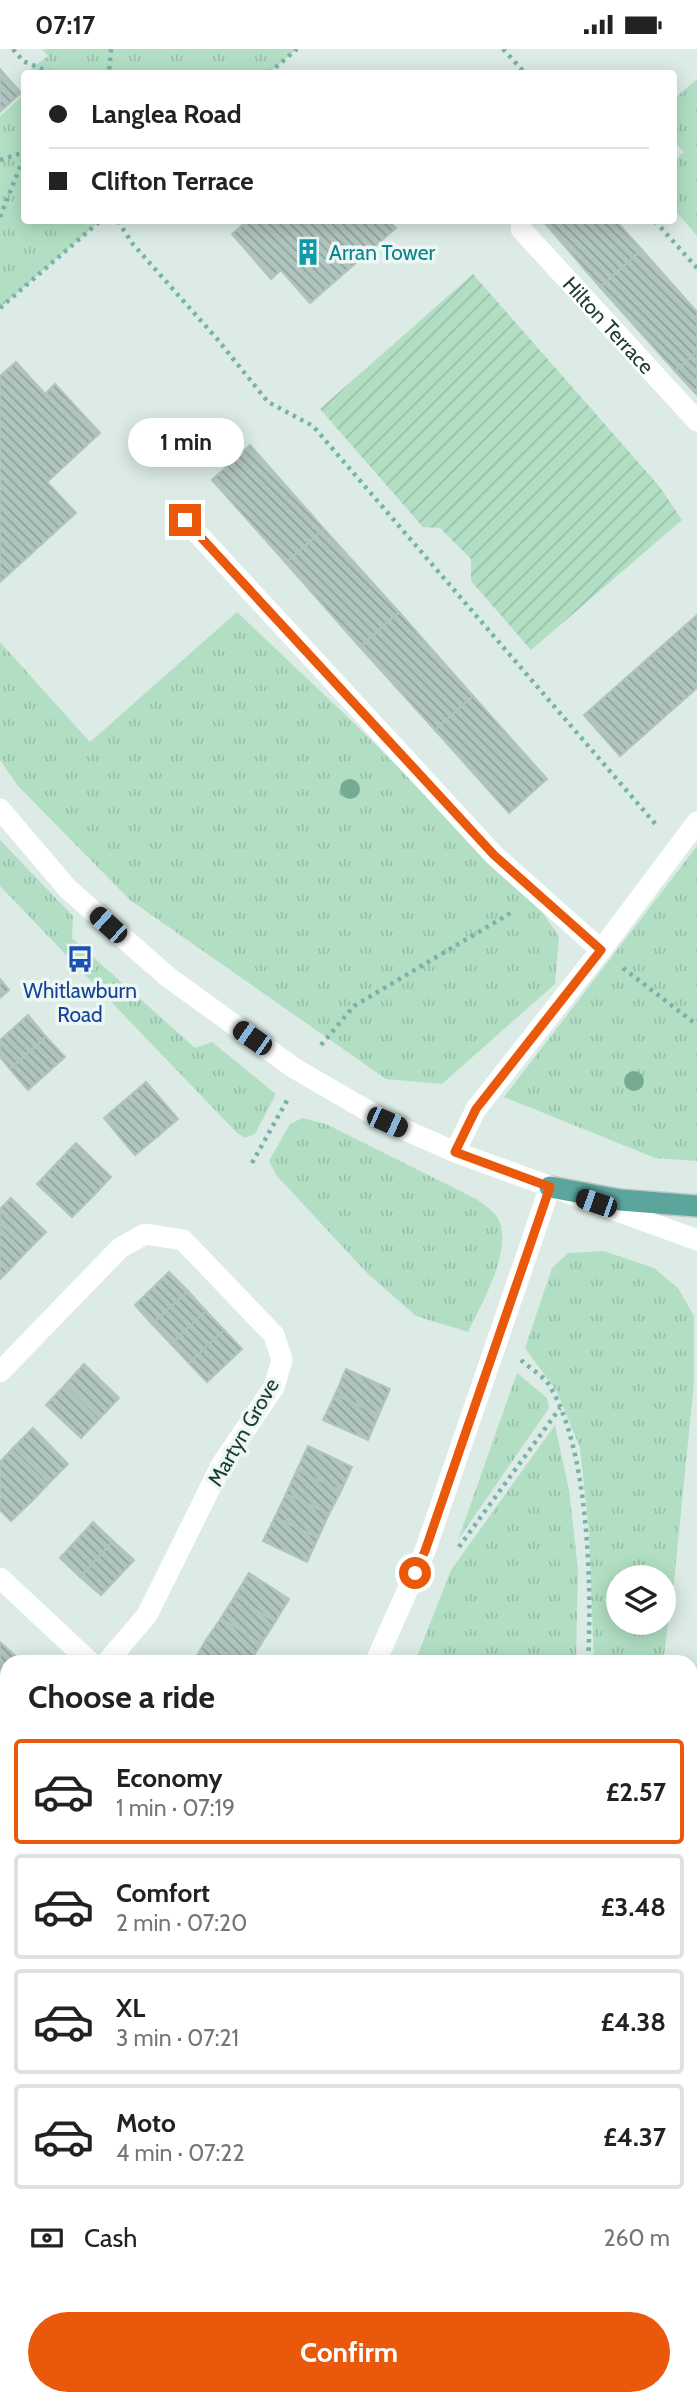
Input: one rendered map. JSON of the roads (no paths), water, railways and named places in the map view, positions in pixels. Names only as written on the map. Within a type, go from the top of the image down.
[{"type":"main road","points":[[550,1187],[620,1200],[697,1206]]},
{"type":"street","name":"Hilton Terrace","points":[[521,229],[697,421]]},
{"type":"street","points":[[185,520],[494,855],[601,950]]},
{"type":"street","points":[[0,809],[68,889],[167,977],[295,1068],[387,1122],[455,1152],[697,1240]]},
{"type":"street","points":[[455,1152],[476,1109],[697,822]]},
{"type":"street","points":[[380,1655],[425,1551],[550,1187]]},
{"type":"street","name":"Martyn Grove","points":[[0,1372],[120,1248],[145,1234],[183,1240],[274,1335],[282,1360],[274,1387],[222,1464],[147,1615],[113,1655]]},
{"type":"street","points":[[0,1577],[82,1655]]},
{"type":"place","name":"Arran Tower","points":[[308,252]]},
{"type":"place","name":"Whitlawburn Road","points":[[80,959]]}]
